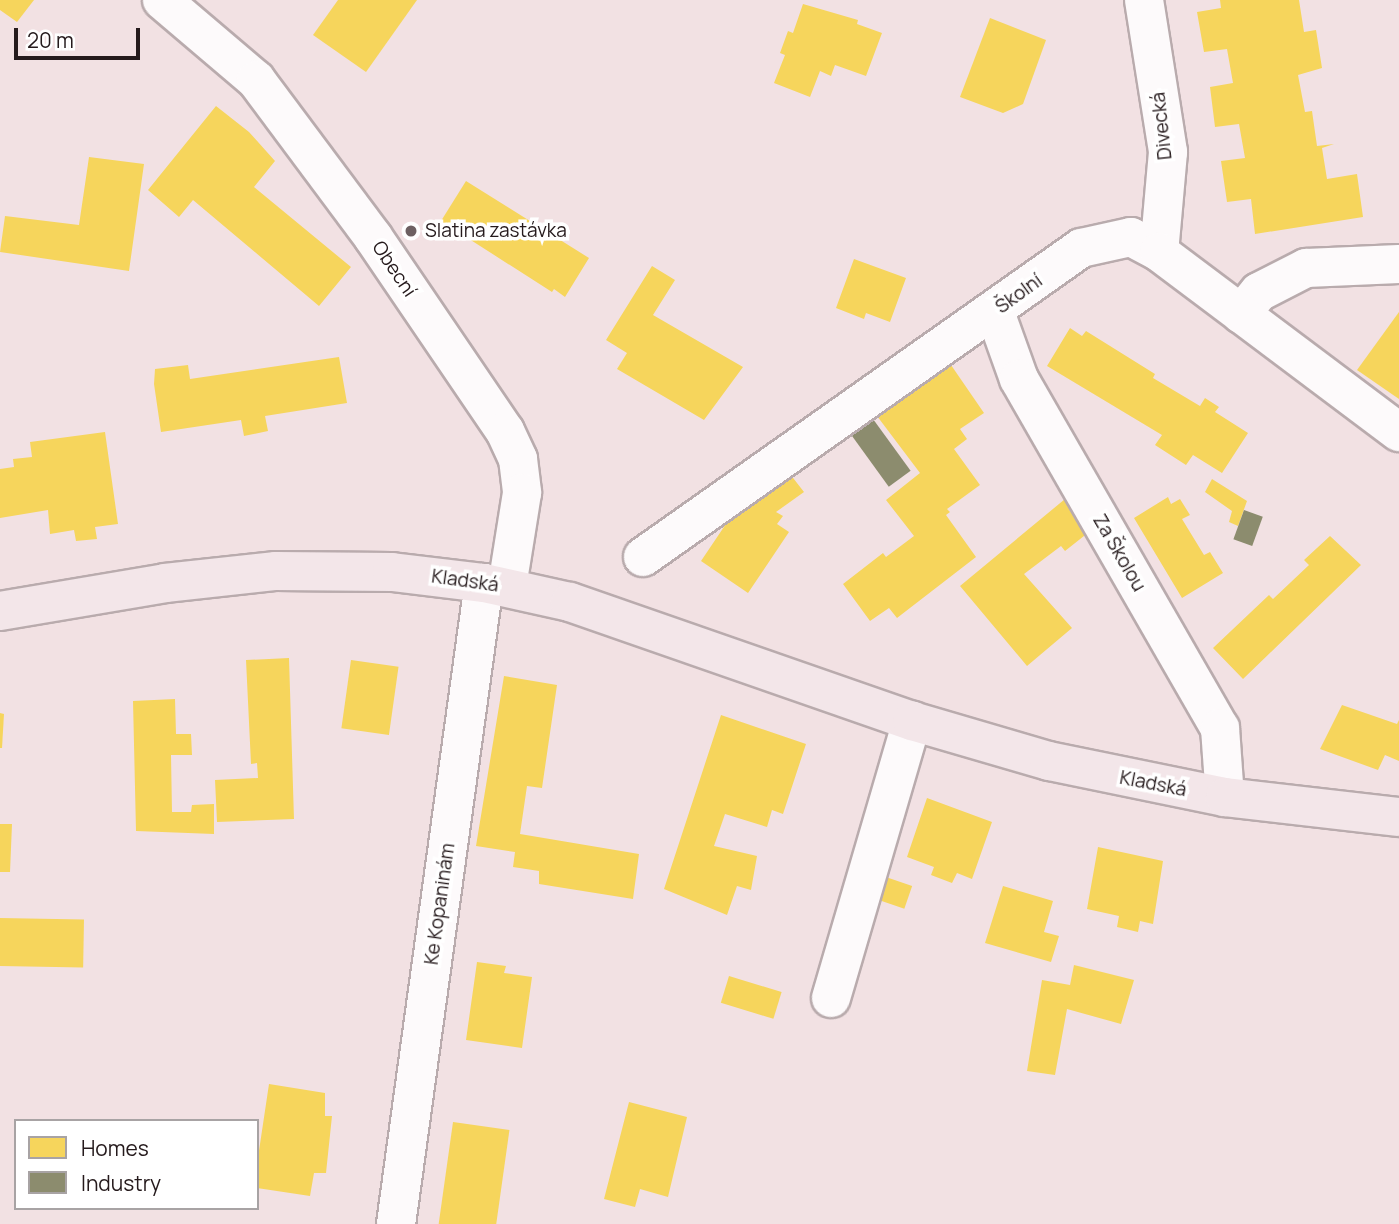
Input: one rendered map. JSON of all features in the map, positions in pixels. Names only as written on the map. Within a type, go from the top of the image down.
[{"type":"main road","name":"Kladská","points":[[0,611],[165,583],[276,571],[392,572],[496,585],[606,614],[912,721],[1105,774],[1225,797],[1399,817]]},
{"type":"street","name":"Obecní","points":[[162,0],[256,80],[373,237],[505,431],[517,459],[522,493],[496,585]]},
{"type":"street","name":"Divecká","points":[[1144,0],[1168,152],[1159,252]]},
{"type":"street","name":"Školní","points":[[643,557],[995,312],[1081,248],[1131,237],[1159,252],[1399,432]]},
{"type":"street","points":[[1241,314],[1259,292],[1306,268],[1399,264]]},
{"type":"street","name":"Za Školou","points":[[995,312],[1019,379],[1220,728],[1225,797]]},
{"type":"street","name":"Ke Kopaninám","points":[[396,1224],[496,585]]},
{"type":"street","points":[[831,998],[912,721]]},
{"type":"building: Homes","points":[[0,0],[34,0],[17,22],[0,10]]},
{"type":"building: Homes","points":[[338,0],[417,0],[366,72],[313,35]]},
{"type":"building: Homes","points":[[1220,0],[1299,0],[1304,32],[1316,30],[1322,68],[1298,75],[1305,112],[1312,111],[1317,146],[1334,144],[1322,148],[1327,179],[1357,174],[1363,217],[1255,234],[1251,199],[1227,202],[1221,161],[1245,158],[1239,124],[1215,127],[1210,87],[1233,83],[1227,49],[1204,52],[1197,12],[1221,8]]},
{"type":"building: Homes","points":[[803,4],[858,20],[857,24],[882,33],[866,76],[835,65],[831,76],[820,71],[810,97],[774,83],[785,55],[780,53],[788,31],[793,33]]},
{"type":"building: Homes","points":[[990,18],[1046,40],[1023,104],[1003,113],[960,97]]},
{"type":"building: Homes","points":[[216,106],[249,132],[275,161],[254,187],[351,267],[319,306],[193,200],[179,217],[148,190]]},
{"type":"building: Homes","points":[[89,157],[144,164],[129,271],[0,252],[5,216],[79,225]]},
{"type":"building: Homes","points":[[466,181],[589,258],[565,297],[554,289],[552,292],[441,221]]},
{"type":"building: Homes","points":[[854,259],[906,278],[890,322],[866,313],[864,319],[836,308]]},
{"type":"building: Homes","points":[[652,266],[675,280],[653,315],[743,367],[704,420],[617,369],[627,353],[606,340]]},
{"type":"building: Homes","points":[[1399,312],[1399,399],[1357,370]]},
{"type":"building: Homes","points":[[1070,328],[1082,336],[1086,331],[1155,374],[1153,378],[1200,406],[1205,398],[1219,407],[1215,412],[1248,433],[1222,473],[1193,455],[1186,465],[1155,445],[1162,435],[1047,366]]},
{"type":"building: Homes","points":[[339,357],[347,403],[265,416],[268,431],[244,436],[241,420],[161,432],[154,384],[155,369],[188,365],[190,379]]},
{"type":"building: Homes","points":[[951,365],[984,413],[960,429],[967,439],[954,449],[980,485],[947,509],[950,512],[946,515],[976,557],[897,618],[889,608],[870,621],[843,584],[883,553],[886,557],[914,536],[886,500],[920,473],[877,416]]},
{"type":"building: Homes","points":[[105,432],[118,524],[95,527],[97,539],[76,541],[74,530],[50,534],[48,510],[0,518],[0,469],[14,467],[13,459],[32,457],[30,442]]},
{"type":"building: Homes","points":[[790,474],[804,492],[776,512],[783,516],[777,524],[789,532],[748,593],[701,561],[732,515]]},
{"type":"building: Homes","points":[[1212,479],[1247,501],[1238,526],[1229,522],[1232,511],[1205,492]]},
{"type":"building: Homes","points":[[1168,497],[1171,504],[1180,499],[1190,515],[1182,519],[1204,555],[1210,552],[1223,573],[1182,598],[1134,518]]},
{"type":"building: Homes","points":[[1065,499],[1089,532],[1065,551],[1061,546],[1024,574],[1072,628],[1027,666],[960,586]]},
{"type":"building: Homes","points":[[1330,536],[1361,565],[1243,679],[1213,648],[1269,595],[1273,599],[1309,565],[1304,560]]},
{"type":"building: Homes","points":[[289,658],[294,819],[217,822],[215,780],[258,778],[257,763],[251,764],[246,660]]},
{"type":"building: Homes","points":[[351,660],[399,667],[389,735],[341,728]]},
{"type":"building: Homes","points":[[504,676],[557,685],[542,788],[527,786],[520,834],[639,854],[633,899],[539,884],[539,871],[513,867],[515,852],[476,846]]},
{"type":"building: Homes","points":[[175,699],[176,734],[191,734],[192,755],[171,755],[172,812],[191,812],[192,805],[214,804],[214,834],[136,831],[133,701]]},
{"type":"building: Homes","points":[[1342,705],[1397,724],[1399,720],[1399,761],[1385,755],[1378,770],[1320,749]]},
{"type":"building: Homes","points":[[0,713],[4,714],[2,748],[0,748]]},
{"type":"building: Homes","points":[[721,715],[806,744],[783,814],[772,810],[767,827],[725,814],[714,846],[757,856],[751,890],[737,886],[727,915],[664,889]]},
{"type":"building: Homes","points":[[927,798],[992,822],[972,879],[957,873],[952,883],[931,875],[934,867],[907,857]]},
{"type":"building: Homes","points":[[0,824],[12,824],[10,872],[0,872]]},
{"type":"building: Homes","points":[[1098,847],[1163,861],[1153,924],[1140,921],[1138,932],[1117,927],[1119,916],[1087,909]]},
{"type":"building: Homes","points":[[880,875],[912,886],[904,909],[872,898]]},
{"type":"building: Homes","points":[[1003,886],[1053,901],[1044,932],[1059,936],[1051,962],[985,943]]},
{"type":"building: Homes","points":[[0,918],[84,919],[83,967],[0,966]]},
{"type":"building: Homes","points":[[477,962],[506,966],[504,973],[532,977],[522,1048],[466,1040]]},
{"type":"building: Homes","points":[[1074,965],[1134,980],[1121,1024],[1067,1009],[1055,1075],[1027,1071],[1042,980],[1070,985]]},
{"type":"building: Homes","points":[[729,976],[782,992],[773,1019],[721,1003]]},
{"type":"building: Homes","points":[[269,1084],[325,1093],[325,1116],[332,1116],[326,1173],[314,1173],[310,1196],[259,1188],[259,1151]]},
{"type":"building: Homes","points":[[629,1102],[687,1117],[668,1197],[640,1189],[635,1207],[604,1199]]},
{"type":"building: Homes","points":[[453,1122],[509,1130],[496,1224],[439,1224]]},
{"type":"building: Industry","points":[[873,419],[911,471],[889,487],[851,435]]},
{"type":"building: Industry","points":[[1244,510],[1263,517],[1252,546],[1233,539]]},
{"type":"place","name":"Slatina zastávka","points":[[411,231]]}]
